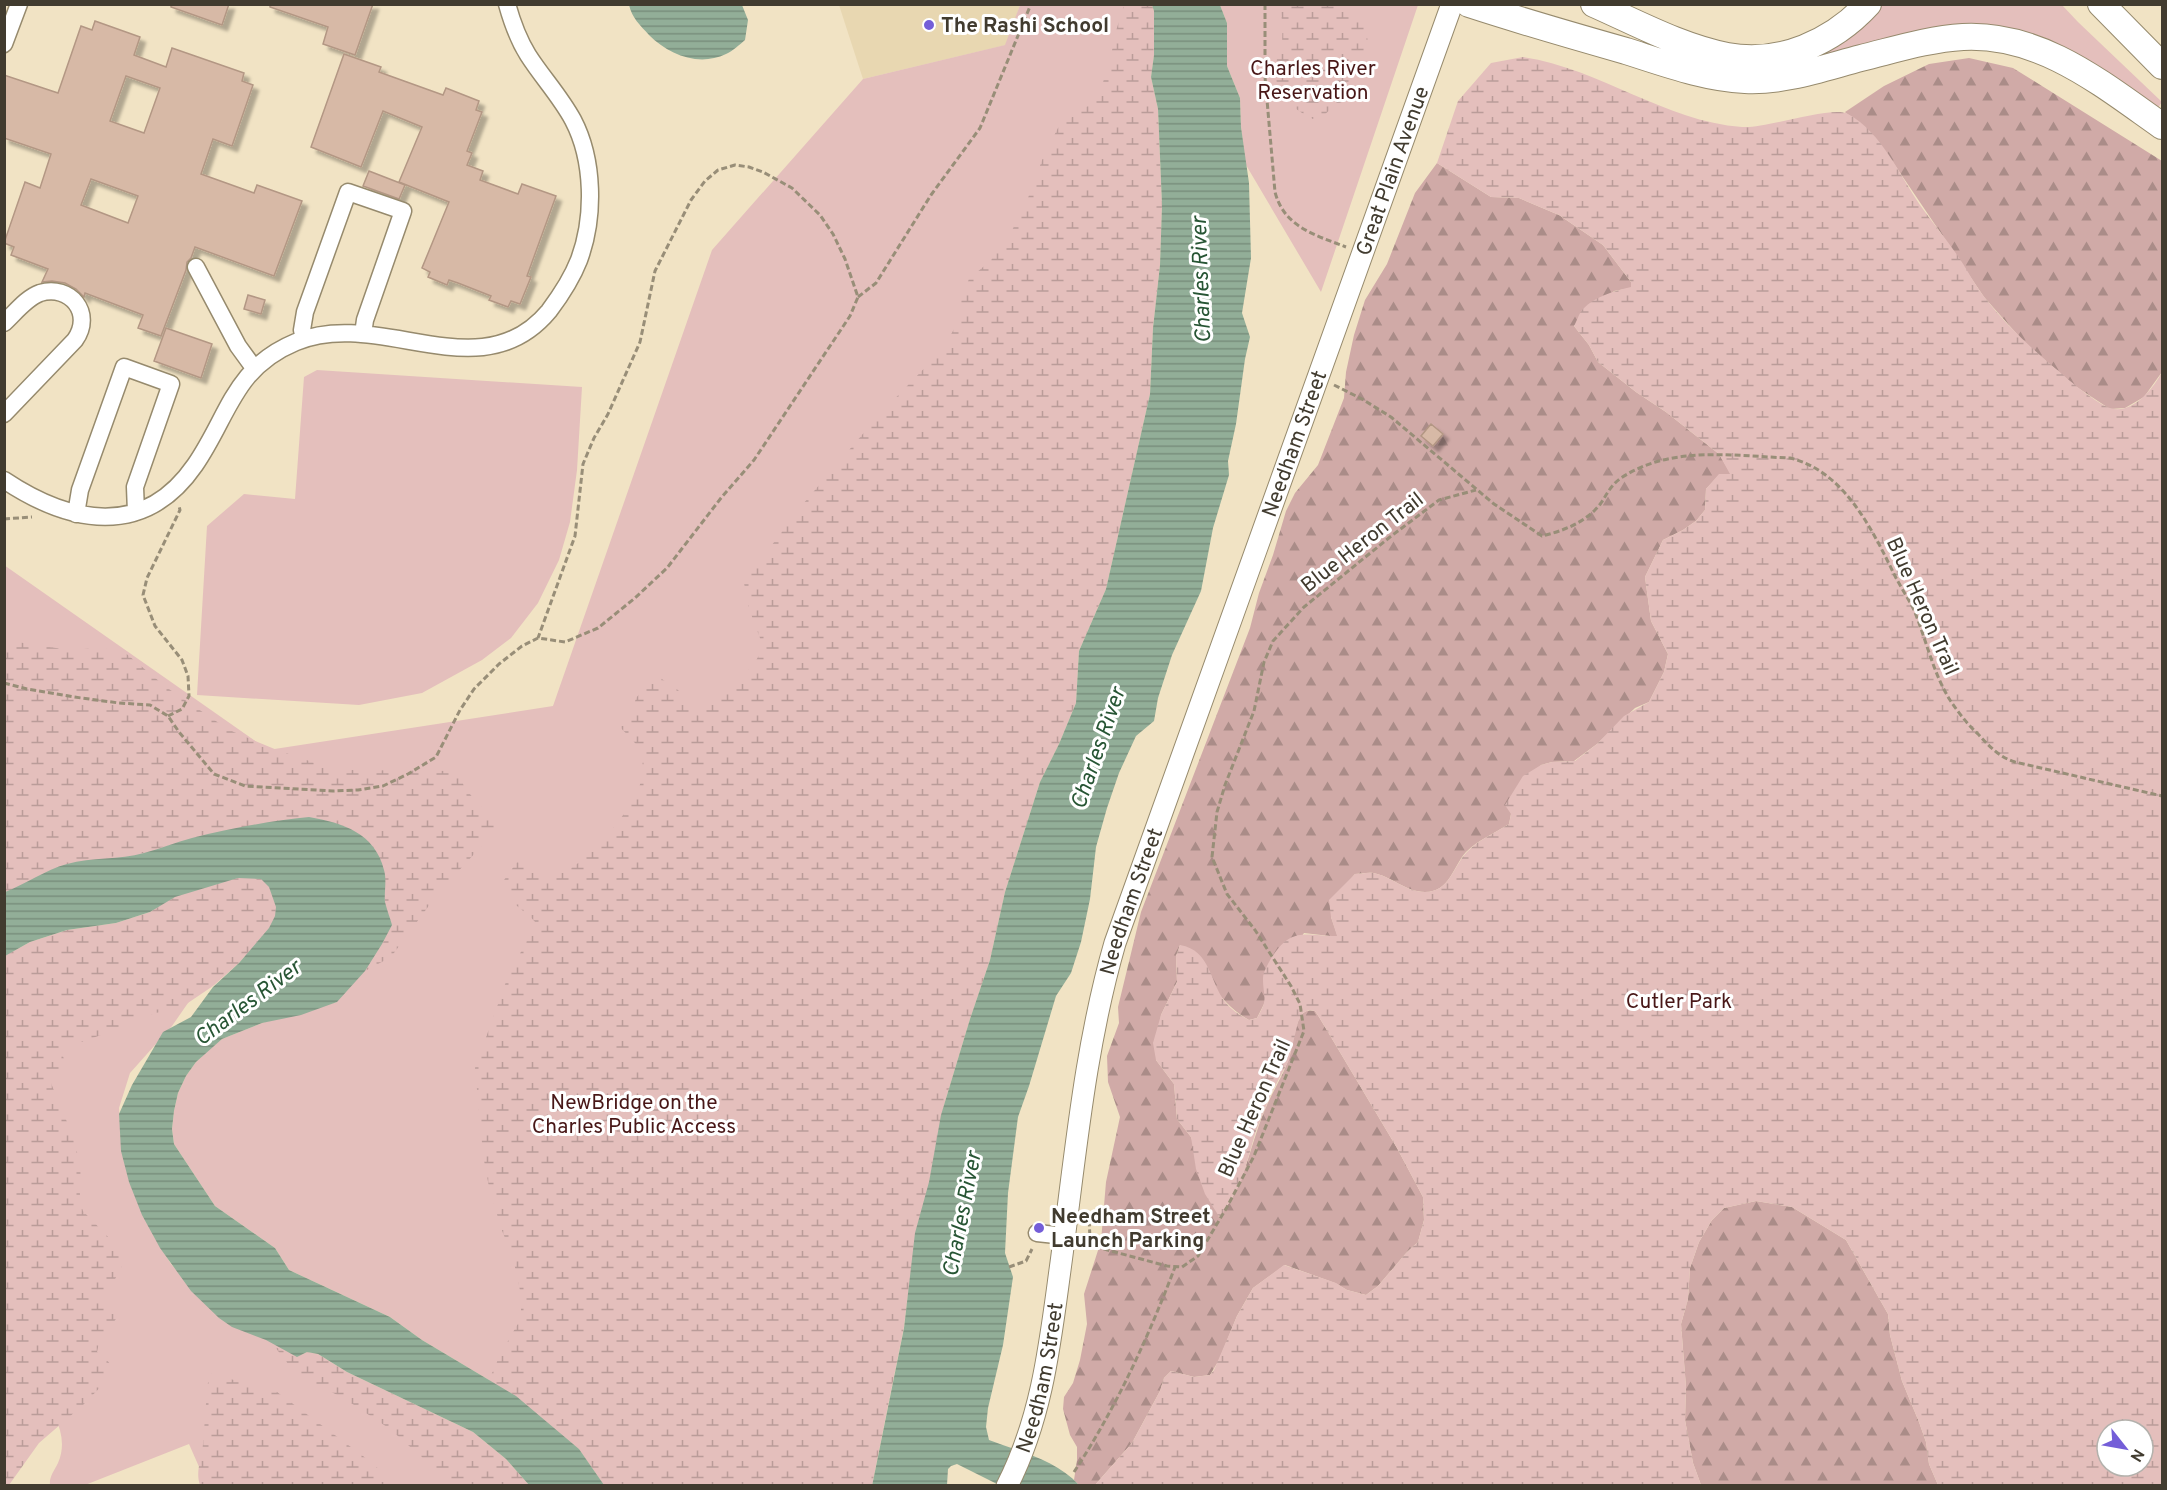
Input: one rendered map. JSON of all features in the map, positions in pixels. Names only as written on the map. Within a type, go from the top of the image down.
[{"type":"highway","points":[[1469,4],[1690,70],[1745,80],[1782,78],[1937,40],[1964,37],[2006,40],[2036,48],[2062,60],[2092,77],[2163,126]]},
{"type":"highway","points":[[1594,4],[1702,50],[1730,57],[1757,58],[1786,54],[1811,46],[1848,24],[1868,4]]},
{"type":"highway","points":[[2101,4],[2163,66]]},
{"type":"main road","name":"Great Plain Avenue","points":[[1331,337],[1452,4]]},
{"type":"main road","name":"Needham Street","points":[[1007,1485],[1030,1431],[1042,1388],[1090,1045],[1114,943],[1331,337]]},
{"type":"street","points":[[4,480],[42,501],[75,514],[103,518],[136,512],[156,503],[175,489],[195,465],[234,394],[254,368],[279,351],[304,339],[335,333],[363,334],[459,348],[482,348],[503,344],[523,335],[544,317],[563,290],[579,260],[584,244],[589,209],[588,174],[582,144],[573,120],[527,54],[514,27],[507,4]]},
{"type":"street","points":[[4,44],[13,6]]},
{"type":"street","points":[[304,339],[302,330],[304,312],[348,192],[403,211],[365,320],[363,334]]},
{"type":"street","points":[[196,267],[238,346],[254,368]]},
{"type":"street","points":[[4,323],[34,296],[42,292],[60,294],[75,302],[83,321],[75,340],[4,414]]},
{"type":"street","points":[[75,514],[80,490],[124,367],[171,384],[135,487],[136,512]]},
{"type":"street","points":[[1037,1233],[1065,1236]]},
{"type":"path","points":[[4,682],[27,689],[74,697],[150,705],[168,716],[214,774],[245,786],[333,791],[358,790],[383,786],[436,757],[460,710],[474,689],[499,664],[522,646],[538,638],[565,642],[597,628],[635,598],[667,568],[721,498],[754,460],[850,316],[858,297],[876,283],[937,187],[980,128],[1031,4]]},
{"type":"path","points":[[1265,4],[1267,111],[1278,204],[1285,214],[1305,230],[1361,253]]},
{"type":"path","points":[[538,638],[574,536],[583,464],[640,342],[655,271],[691,200],[705,181],[718,170],[735,165],[763,172],[792,188],[820,214],[833,234],[845,259],[858,297]]},
{"type":"path","points":[[1317,377],[1362,399],[1391,417],[1476,490]]},
{"type":"path","name":"Blue Heron Trail","points":[[1175,1267],[1188,1264],[1198,1256],[1227,1207],[1254,1156],[1304,1031],[1300,1004],[1291,986],[1255,930],[1227,894],[1212,857],[1217,812],[1254,711],[1264,662],[1273,641],[1304,607],[1439,500],[1476,490],[1542,536],[1564,531],[1592,513],[1619,479],[1659,460],[1695,454],[1790,458],[1804,461],[1843,491],[1874,531],[1912,607],[1941,684],[1971,727],[1998,756],[2015,762],[2163,796]]},
{"type":"path","points":[[168,716],[182,709],[189,696],[188,676],[182,660],[155,626],[142,595],[147,578],[180,510],[175,489]]},
{"type":"path","points":[[1069,1207],[1088,1213],[1090,1240],[1100,1248],[1175,1267],[1161,1305],[1125,1384],[1101,1431],[1074,1472]]},
{"type":"path","points":[[1009,1267],[1026,1261],[1037,1233]]},
{"type":"shaded area","name":"The Rashi School","points":[[839,5],[1020,5],[1006,45],[863,79]]},
{"type":"green space","points":[[1341,4],[1362,20],[1366,30],[1366,53],[1351,98],[1335,105],[1322,117],[1313,119],[1299,111],[1286,100],[1278,86],[1275,70],[1282,42],[1280,5]]},
{"type":"green space","name":"NewBridge on the Charles Public Access","points":[[1020,5],[1152,5],[872,1485],[604,1485],[579,1449],[489,1380],[422,1340],[390,1317],[289,1270],[275,1248],[215,1206],[174,1144],[172,1129],[178,1093],[196,1062],[211,1048],[222,1039],[262,1023],[337,1002],[65,865],[5,892],[4,565],[268,750],[553,706],[712,250],[863,79],[1005,45]]},
{"type":"green space","points":[[1124,5],[1152,5],[1154,11],[1154,55],[1151,77],[1158,109],[1162,205],[1160,265],[1153,328],[1150,394],[1106,589],[1079,651],[1076,703],[1040,782],[1005,892],[990,960],[941,1115],[929,1182],[915,1233],[904,1327],[872,1485],[604,1485],[579,1449],[516,1396],[489,1380],[521,1318],[521,1295],[513,1258],[489,1187],[483,1155],[475,1068],[507,979],[536,923],[499,887],[517,862],[552,873],[567,870],[578,864],[622,817],[639,788],[643,762],[639,749],[620,727],[632,712],[636,698],[653,673],[678,690],[699,716],[753,665],[760,654],[760,638],[749,609],[744,583],[797,511],[879,415],[942,350],[957,324],[962,296],[969,279],[990,261],[1010,234],[1025,206],[1044,155],[1059,126],[1093,102],[1101,88]]},
{"type":"green space","name":"Charles River Reservation","points":[[1220,5],[1418,5],[1321,292],[1246,165],[1240,98],[1227,66],[1227,23]]},
{"type":"green space","points":[[1882,5],[2062,5],[2162,102],[2157,109],[2083,59],[2034,37],[1821,57],[1817,53],[1864,21]]},
{"type":"green space","name":"Cutler Park","points":[[1523,57],[1578,72],[1658,105],[1713,123],[1753,127],[1828,113],[1848,114],[1871,132],[1889,155],[1920,205],[1994,309],[2012,329],[2072,383],[2105,406],[2118,409],[2126,408],[2141,399],[2162,372],[2162,1485],[1938,1485],[1929,1464],[1926,1442],[1902,1381],[1890,1335],[1888,1314],[1846,1240],[1792,1207],[1756,1201],[1724,1208],[1712,1220],[1699,1242],[1690,1268],[1688,1299],[1681,1324],[1686,1387],[1685,1420],[1693,1463],[1701,1485],[1095,1485],[1132,1443],[1160,1391],[1164,1378],[1171,1371],[1194,1377],[1210,1375],[1237,1316],[1253,1288],[1284,1265],[1336,1283],[1347,1290],[1366,1295],[1378,1286],[1418,1242],[1424,1220],[1423,1197],[1397,1148],[1319,1017],[1315,1011],[1309,1010],[1303,1013],[1298,1022],[1289,1060],[1271,1094],[1256,1131],[1241,1182],[1220,1218],[1205,1194],[1196,1169],[1191,1137],[1177,1119],[1174,1084],[1156,1060],[1153,1043],[1161,1015],[1177,982],[1176,956],[1180,945],[1198,954],[1209,969],[1226,1003],[1249,1020],[1257,1018],[1263,1006],[1264,973],[1279,947],[1300,935],[1337,936],[1329,900],[1355,874],[1380,875],[1405,887],[1425,892],[1440,888],[1446,883],[1471,848],[1509,824],[1511,814],[1505,805],[1523,776],[1541,765],[1575,761],[1597,744],[1624,716],[1649,702],[1664,672],[1668,654],[1651,621],[1645,577],[1663,540],[1696,521],[1705,510],[1706,489],[1719,474],[1730,474],[1719,454],[1598,362],[1589,345],[1574,326],[1588,304],[1599,297],[1631,287],[1631,282],[1603,245],[1559,215],[1519,198],[1491,197],[1437,163],[1458,101],[1491,63]]},
{"type":"green space","points":[[1969,58],[2013,68],[2162,161],[2162,372],[2144,397],[2125,408],[2110,409],[2075,386],[2024,342],[1984,297],[1890,158],[1845,112],[1884,86],[1929,64]]},
{"type":"green space","points":[[1437,163],[1491,197],[1519,198],[1559,215],[1603,245],[1631,282],[1631,288],[1614,291],[1574,326],[1589,345],[1598,362],[1719,454],[1731,474],[1719,475],[1706,489],[1705,510],[1696,521],[1663,540],[1645,577],[1651,621],[1668,654],[1664,672],[1649,702],[1635,708],[1597,744],[1574,761],[1541,765],[1511,814],[1509,824],[1481,840],[1466,852],[1446,883],[1433,891],[1425,892],[1405,887],[1380,875],[1355,874],[1344,887],[1331,917],[1338,937],[1304,933],[1265,990],[1266,1000],[1257,1018],[1249,1020],[1238,1013],[1220,995],[1180,945],[1176,956],[1177,982],[1161,1015],[1156,1060],[1174,1084],[1177,1119],[1191,1137],[1219,1217],[1241,1180],[1264,1112],[1284,1072],[1300,1018],[1310,1010],[1315,1011],[1319,1017],[1397,1148],[1423,1197],[1424,1220],[1418,1242],[1378,1286],[1366,1295],[1347,1290],[1335,1283],[1285,1265],[1253,1288],[1237,1316],[1219,1360],[1210,1375],[1194,1377],[1171,1371],[1164,1378],[1160,1391],[1132,1443],[1095,1485],[1079,1485],[1074,1480],[1077,1447],[1070,1435],[1063,1409],[1064,1397],[1073,1383],[1080,1360],[1087,1324],[1084,1294],[1101,1241],[1106,1182],[1120,1117],[1108,1082],[1107,1056],[1119,1023],[1118,1007],[1141,912],[1250,628],[1286,511],[1295,493],[1318,465],[1344,398],[1346,372],[1365,300],[1387,264],[1415,193]]},
{"type":"green space","points":[[317,370],[582,387],[577,470],[570,522],[559,560],[538,603],[511,638],[482,660],[422,693],[359,705],[197,695],[207,526],[244,494],[295,499],[304,377]]},
{"type":"green space","points":[[4,640],[69,650],[99,648],[123,651],[166,687],[229,730],[324,766],[347,770],[453,771],[474,799],[501,825],[439,892],[391,957],[365,971],[392,925],[385,902],[385,871],[225,832],[193,837],[144,853],[81,860],[38,876],[22,886],[5,892]]},
{"type":"green space","points":[[238,878],[261,879],[269,887],[276,907],[275,916],[269,928],[239,963],[213,986],[179,1009],[155,1013],[124,1027],[61,1049],[65,1063],[51,1083],[72,1135],[78,1157],[81,1206],[83,1211],[112,1241],[124,1262],[103,1302],[118,1316],[99,1343],[97,1352],[116,1371],[83,1405],[39,1443],[9,1485],[5,1486],[5,956],[30,942],[67,930],[116,923],[150,912],[175,897]]},
{"type":"green space","points":[[4,948],[197,990],[172,1026],[130,1073],[119,1108],[121,1140],[153,1235],[171,1264],[196,1292],[522,1485],[207,1485],[189,1444],[85,1485],[50,1485],[62,1445],[55,1417],[5,1394]]},
{"type":"green space","points":[[1756,1201],[1792,1207],[1846,1240],[1888,1314],[1890,1335],[1902,1381],[1926,1442],[1929,1464],[1938,1485],[1701,1485],[1693,1463],[1685,1420],[1686,1387],[1681,1324],[1688,1299],[1690,1268],[1699,1242],[1712,1220],[1724,1208]]},
{"type":"green space","points":[[275,1347],[297,1357],[307,1352],[318,1354],[347,1372],[473,1432],[506,1459],[529,1485],[448,1485],[426,1461],[390,1429],[342,1397],[298,1377]]},
{"type":"green space","points":[[209,1373],[277,1392],[398,1485],[200,1485],[198,1470],[203,1444]]},
{"type":"water","points":[[629,5],[742,5],[748,20],[745,40],[731,51],[716,58],[685,57],[666,48],[649,35],[634,18]]},
{"type":"water","name":"Charles River","points":[[1152,5],[1220,5],[1227,23],[1227,66],[1240,98],[1241,127],[1249,183],[1251,258],[1242,313],[1250,337],[1228,461],[1229,475],[1213,528],[1201,591],[1172,655],[1158,698],[1154,721],[1136,736],[1119,773],[1096,847],[1090,899],[1081,942],[1071,973],[1056,996],[1018,1117],[1008,1193],[1005,1253],[1013,1277],[1003,1345],[988,1408],[986,1427],[989,1440],[1049,1463],[1070,1476],[1079,1485],[999,1485],[957,1464],[948,1469],[947,1485],[872,1486],[904,1328],[915,1233],[929,1182],[941,1115],[990,960],[1005,892],[1040,782],[1076,703],[1079,651],[1106,589],[1150,394],[1153,328],[1160,265],[1162,205],[1158,109],[1151,77],[1154,55]]},
{"type":"water","name":"Charles River","points":[[309,817],[334,823],[356,832],[373,847],[380,857],[384,870],[385,902],[392,925],[365,971],[337,1002],[301,1015],[262,1023],[222,1039],[196,1062],[178,1093],[172,1129],[174,1144],[215,1206],[275,1248],[289,1270],[390,1317],[422,1340],[516,1396],[579,1449],[604,1485],[529,1485],[506,1459],[473,1432],[347,1372],[318,1354],[307,1352],[297,1357],[266,1340],[232,1327],[219,1318],[191,1291],[160,1248],[142,1215],[129,1182],[121,1151],[119,1114],[132,1085],[163,1032],[191,1017],[213,987],[239,963],[269,928],[275,916],[276,907],[269,887],[261,879],[238,878],[175,897],[150,912],[116,923],[67,930],[30,942],[5,956],[5,892],[51,870],[76,862],[135,855],[236,828]]},
{"type":"building","points":[[171,4],[229,4],[222,25],[171,7]]},
{"type":"building","points":[[270,4],[373,4],[355,55],[323,44],[328,27],[270,7]]},
{"type":"building","points":[[95,21],[140,37],[134,55],[166,67],[172,48],[244,73],[242,81],[253,85],[232,146],[213,139],[201,174],[254,193],[257,185],[302,201],[274,276],[195,247],[187,262],[161,336],[138,328],[143,315],[85,293],[84,297],[65,283],[42,282],[48,269],[11,255],[14,247],[4,243],[25,182],[40,188],[51,154],[4,138],[4,75],[58,93],[81,26],[92,30]],"holes":[[[126,76],[160,88],[144,133],[110,121]],[[91,179],[138,196],[128,223],[81,205]]]},
{"type":"building","points":[[344,54],[381,67],[379,72],[443,95],[446,88],[479,101],[476,110],[482,112],[467,151],[472,153],[467,165],[483,171],[480,180],[518,194],[522,184],[556,196],[527,276],[531,277],[520,304],[511,301],[508,307],[489,300],[491,296],[458,283],[449,280],[447,285],[428,277],[430,272],[422,268],[449,202],[399,182],[422,127],[383,111],[361,167],[311,147]]},
{"type":"building","points":[[369,171],[405,185],[399,199],[363,186]]},
{"type":"building","points":[[248,295],[265,300],[261,314],[244,309]]},
{"type":"building","points":[[166,328],[212,344],[201,378],[154,361]]},
{"type":"building","points":[[1431,424],[1443,434],[1433,446],[1421,436]]},
{"type":"place","name":"The Rashi School","points":[[929,25]]},
{"type":"place","name":"Needham Street Launch Parking","points":[[1039,1228]]}]
